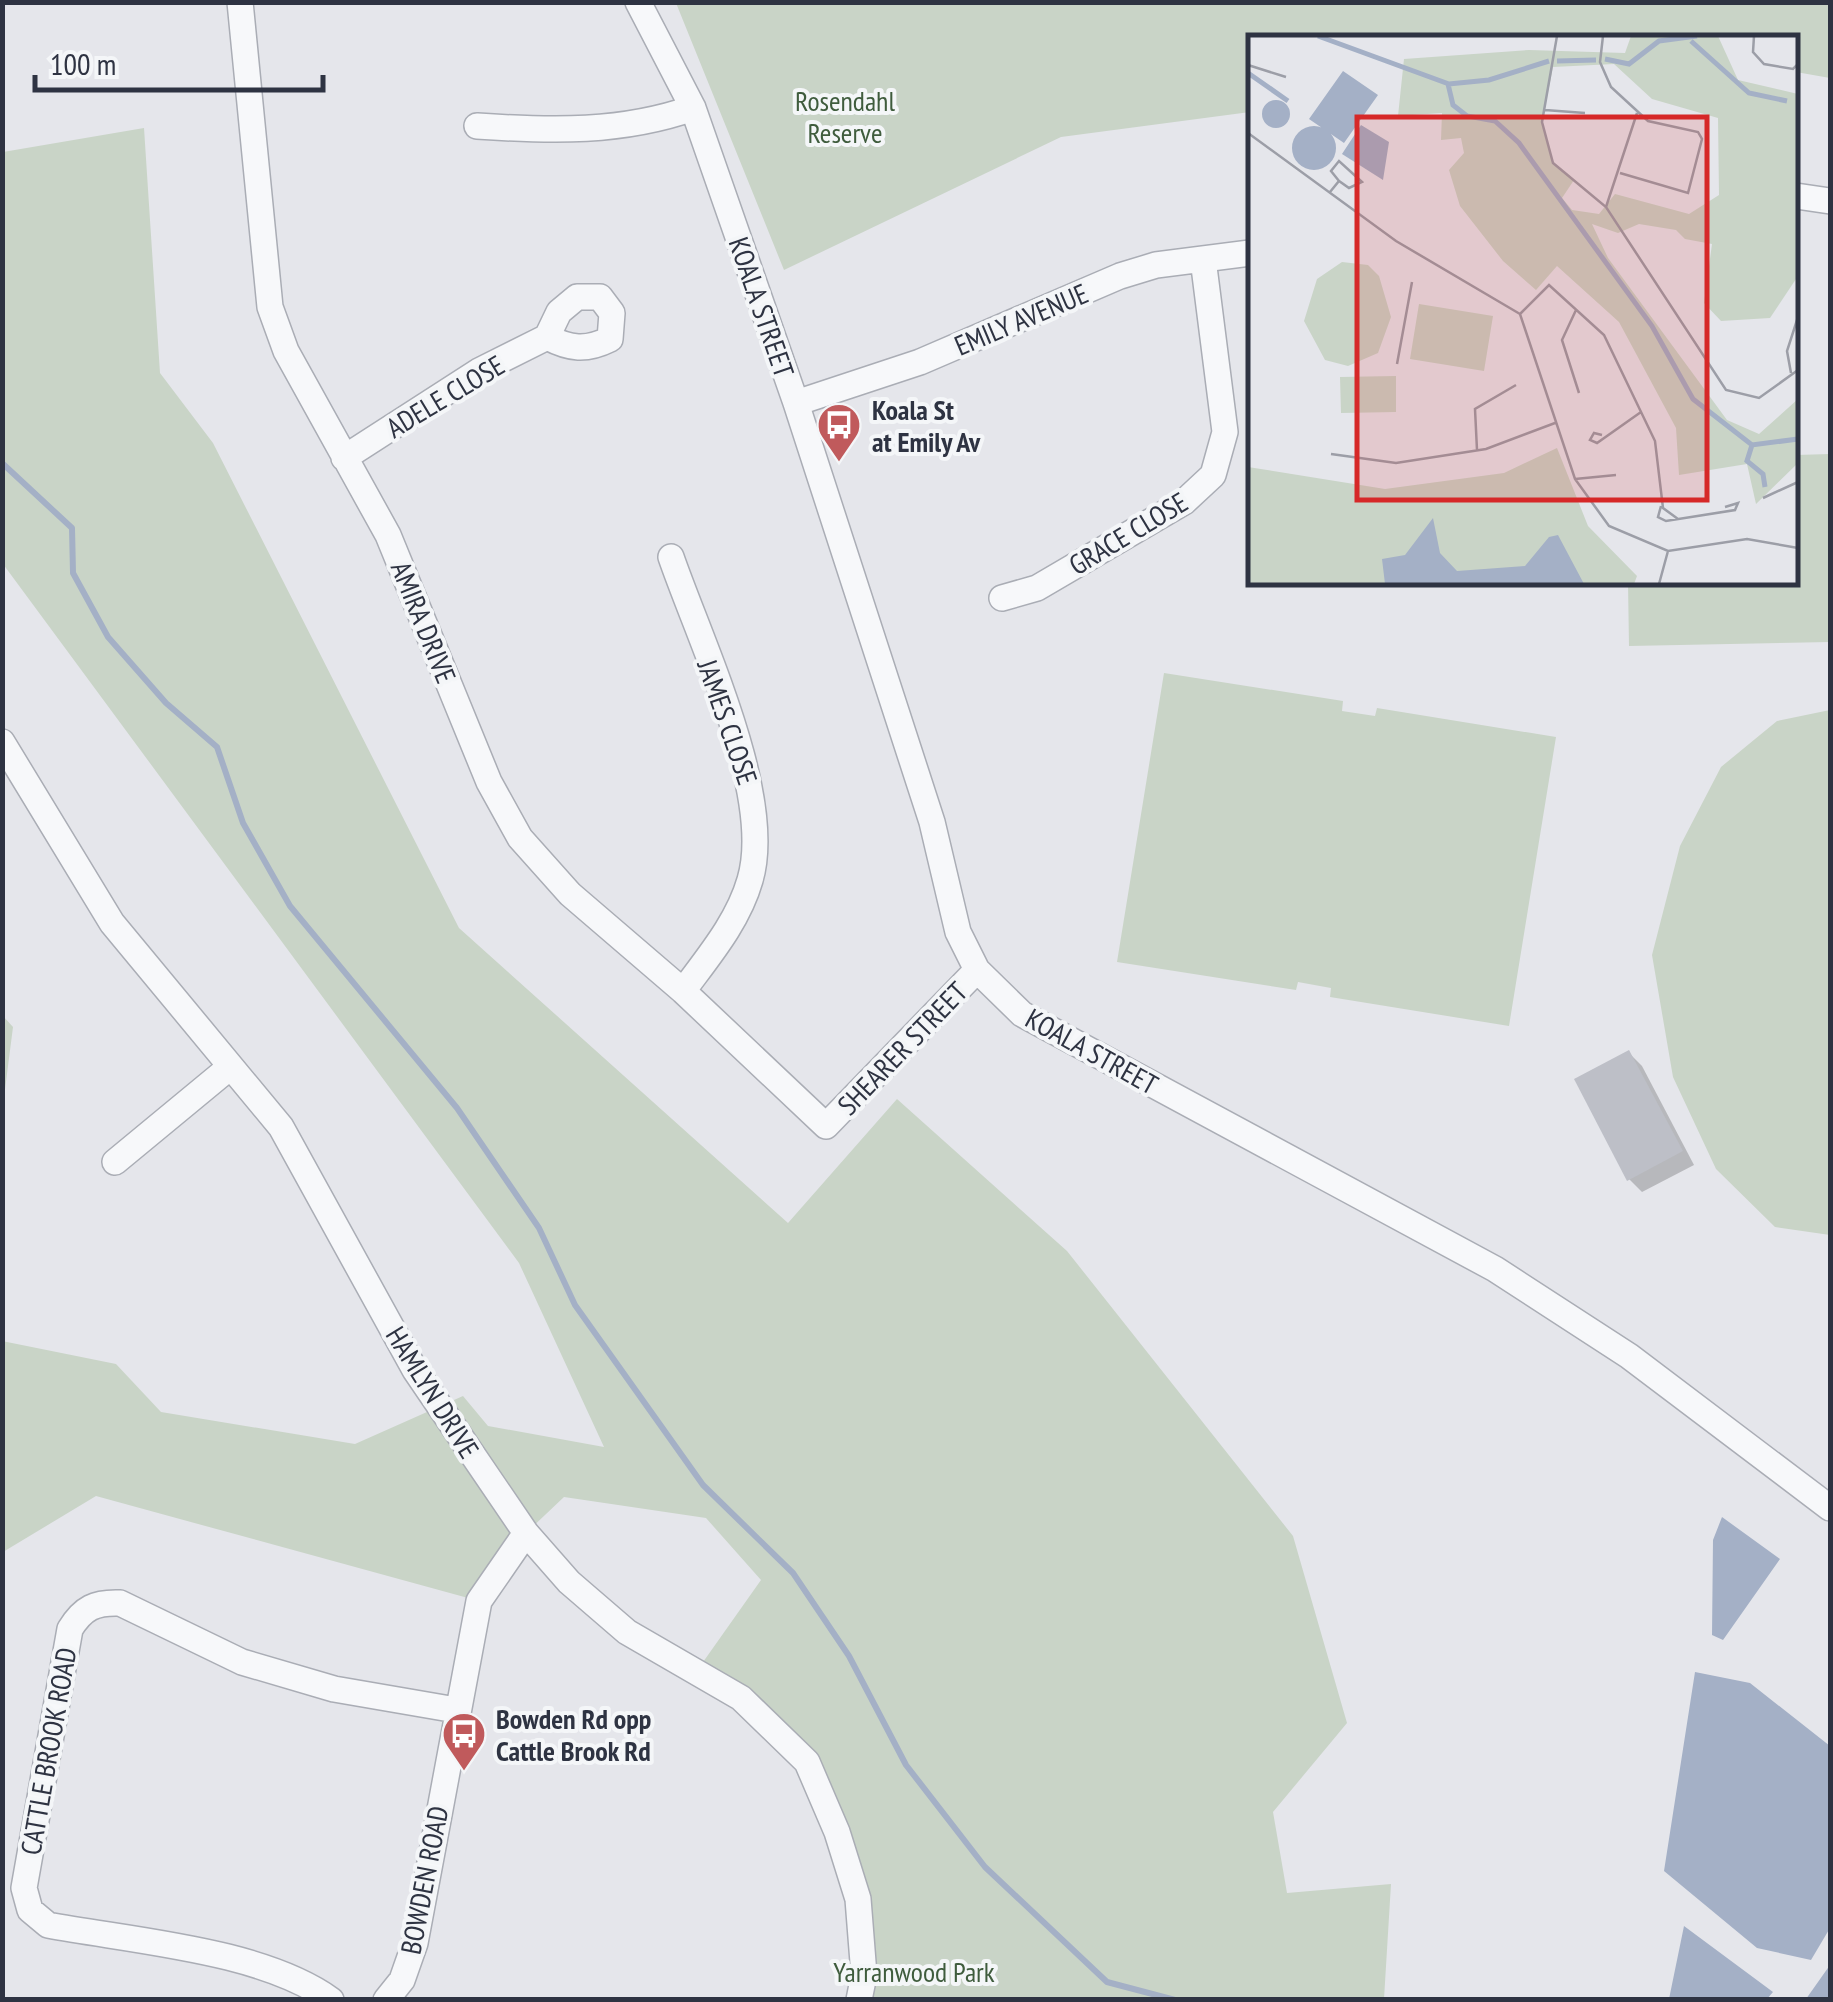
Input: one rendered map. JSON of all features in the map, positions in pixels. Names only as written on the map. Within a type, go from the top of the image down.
[{"type":"street","name":"AMIRA DRIVE","points":[[240,2],[270,307],[286,351],[388,535],[490,782],[520,838],[570,894],[682,991],[826,1126]]},
{"type":"street","name":"KOALA STREET","points":[[638,2],[693,108],[796,404],[932,822],[958,932],[977,970],[1022,1014],[1495,1269],[1629,1356],[1830,1508]]},
{"type":"street","points":[[477,126],[582,130],[630,126],[693,108]]},
{"type":"street","points":[[1798,196],[1830,202]]},
{"type":"street","name":"EMILY AVENUE","points":[[796,404],[920,362],[1120,276],[1156,265],[1248,253]]},
{"type":"street","name":"GRACE CLOSE","points":[[1002,598],[1038,588],[1184,502],[1212,475],[1226,432],[1203,259]]},
{"type":"street","name":"ADELE CLOSE","points":[[344,458],[479,371],[547,337]]},
{"type":"street","name":"JAMES CLOSE","points":[[670,557],[751,782],[757,836],[756,858],[740,908],[682,991]]},
{"type":"street","name":"HAMLYN DRIVE","points":[[2,742],[112,923],[281,1127],[415,1370],[526,1533],[569,1582],[626,1632],[741,1698],[806,1762],[837,1832],[858,1899],[864,1975],[858,2000]]},
{"type":"street","name":"SHEARER STREET","points":[[826,1126],[977,970]]},
{"type":"street","points":[[115,1162],[230,1067]]},
{"type":"street","name":"BOWDEN ROAD","points":[[386,2000],[402,1980],[415,1943],[479,1600],[526,1533]]},
{"type":"street","name":"CATTLE BROOK ROAD","points":[[331,2000],[309,1984],[251,1963],[48,1925],[30,1910],[24,1888],[70,1629],[80,1614],[99,1602],[120,1604],[242,1662],[334,1689],[456,1710]]},
{"type":"green space","name":"Rosendahl Reserve","points":[[676,3],[1830,3],[1830,78],[1798,72],[1798,35],[1248,35],[1248,112],[1061,137],[784,270]]},
{"type":"green space","name":"Yarranwood Park","points":[[144,128],[160,373],[213,443],[459,928],[788,1223],[897,1099],[1067,1251],[1293,1536],[1347,1723],[1273,1812],[1287,1893],[1391,1884],[1384,1999],[859,1999],[858,1899],[807,1762],[696,1672],[761,1580],[706,1518],[564,1497],[526,1533],[479,1601],[96,1496],[3,1552],[2,1341],[116,1364],[161,1412],[355,1444],[463,1396],[488,1426],[604,1447],[519,1263],[3,564],[3,152]]},
{"type":"green space","points":[[1830,454],[1830,642],[1629,646],[1628,585],[1798,585],[1798,455]]},
{"type":"green space","points":[[1164,673],[1343,701],[1342,711],[1375,716],[1377,708],[1556,737],[1509,1026],[1330,997],[1331,988],[1298,982],[1296,990],[1117,962]]},
{"type":"green space","points":[[1830,710],[1830,1235],[1775,1227],[1716,1169],[1673,1077],[1652,955],[1680,846],[1721,767],[1777,721]]},
{"type":"green space","points":[[3,1016],[13,1027],[3,1105]]},
{"type":"water","points":[[1722,1517],[1780,1559],[1723,1640],[1712,1635],[1713,1540]]},
{"type":"water","points":[[1695,1672],[1750,1683],[1830,1746],[1830,1928],[1811,1960],[1757,1948],[1664,1871]]},
{"type":"water","points":[[1684,1926],[1773,1992],[1767,1999],[1669,1999]]},
{"type":"water","points":[[1830,1965],[1830,1999],[1806,1999]]},
{"type":"building","points":[[1629,1050],[1683,1151],[1627,1181],[1574,1079]]},
{"type":"waterway","points":[[2,463],[72,528],[73,573],[108,637],[166,703],[217,747],[243,823],[290,906],[457,1108],[539,1228],[575,1305],[703,1485],[793,1573],[849,1656],[906,1765],[985,1867],[1107,1982],[1175,2000]]},
{"type":"place","name":"Koala St at Emily Av","points":[[839,463]]},
{"type":"place","name":"Bowden Rd opp Cattle Brook Rd","points":[[464,1772]]}]
